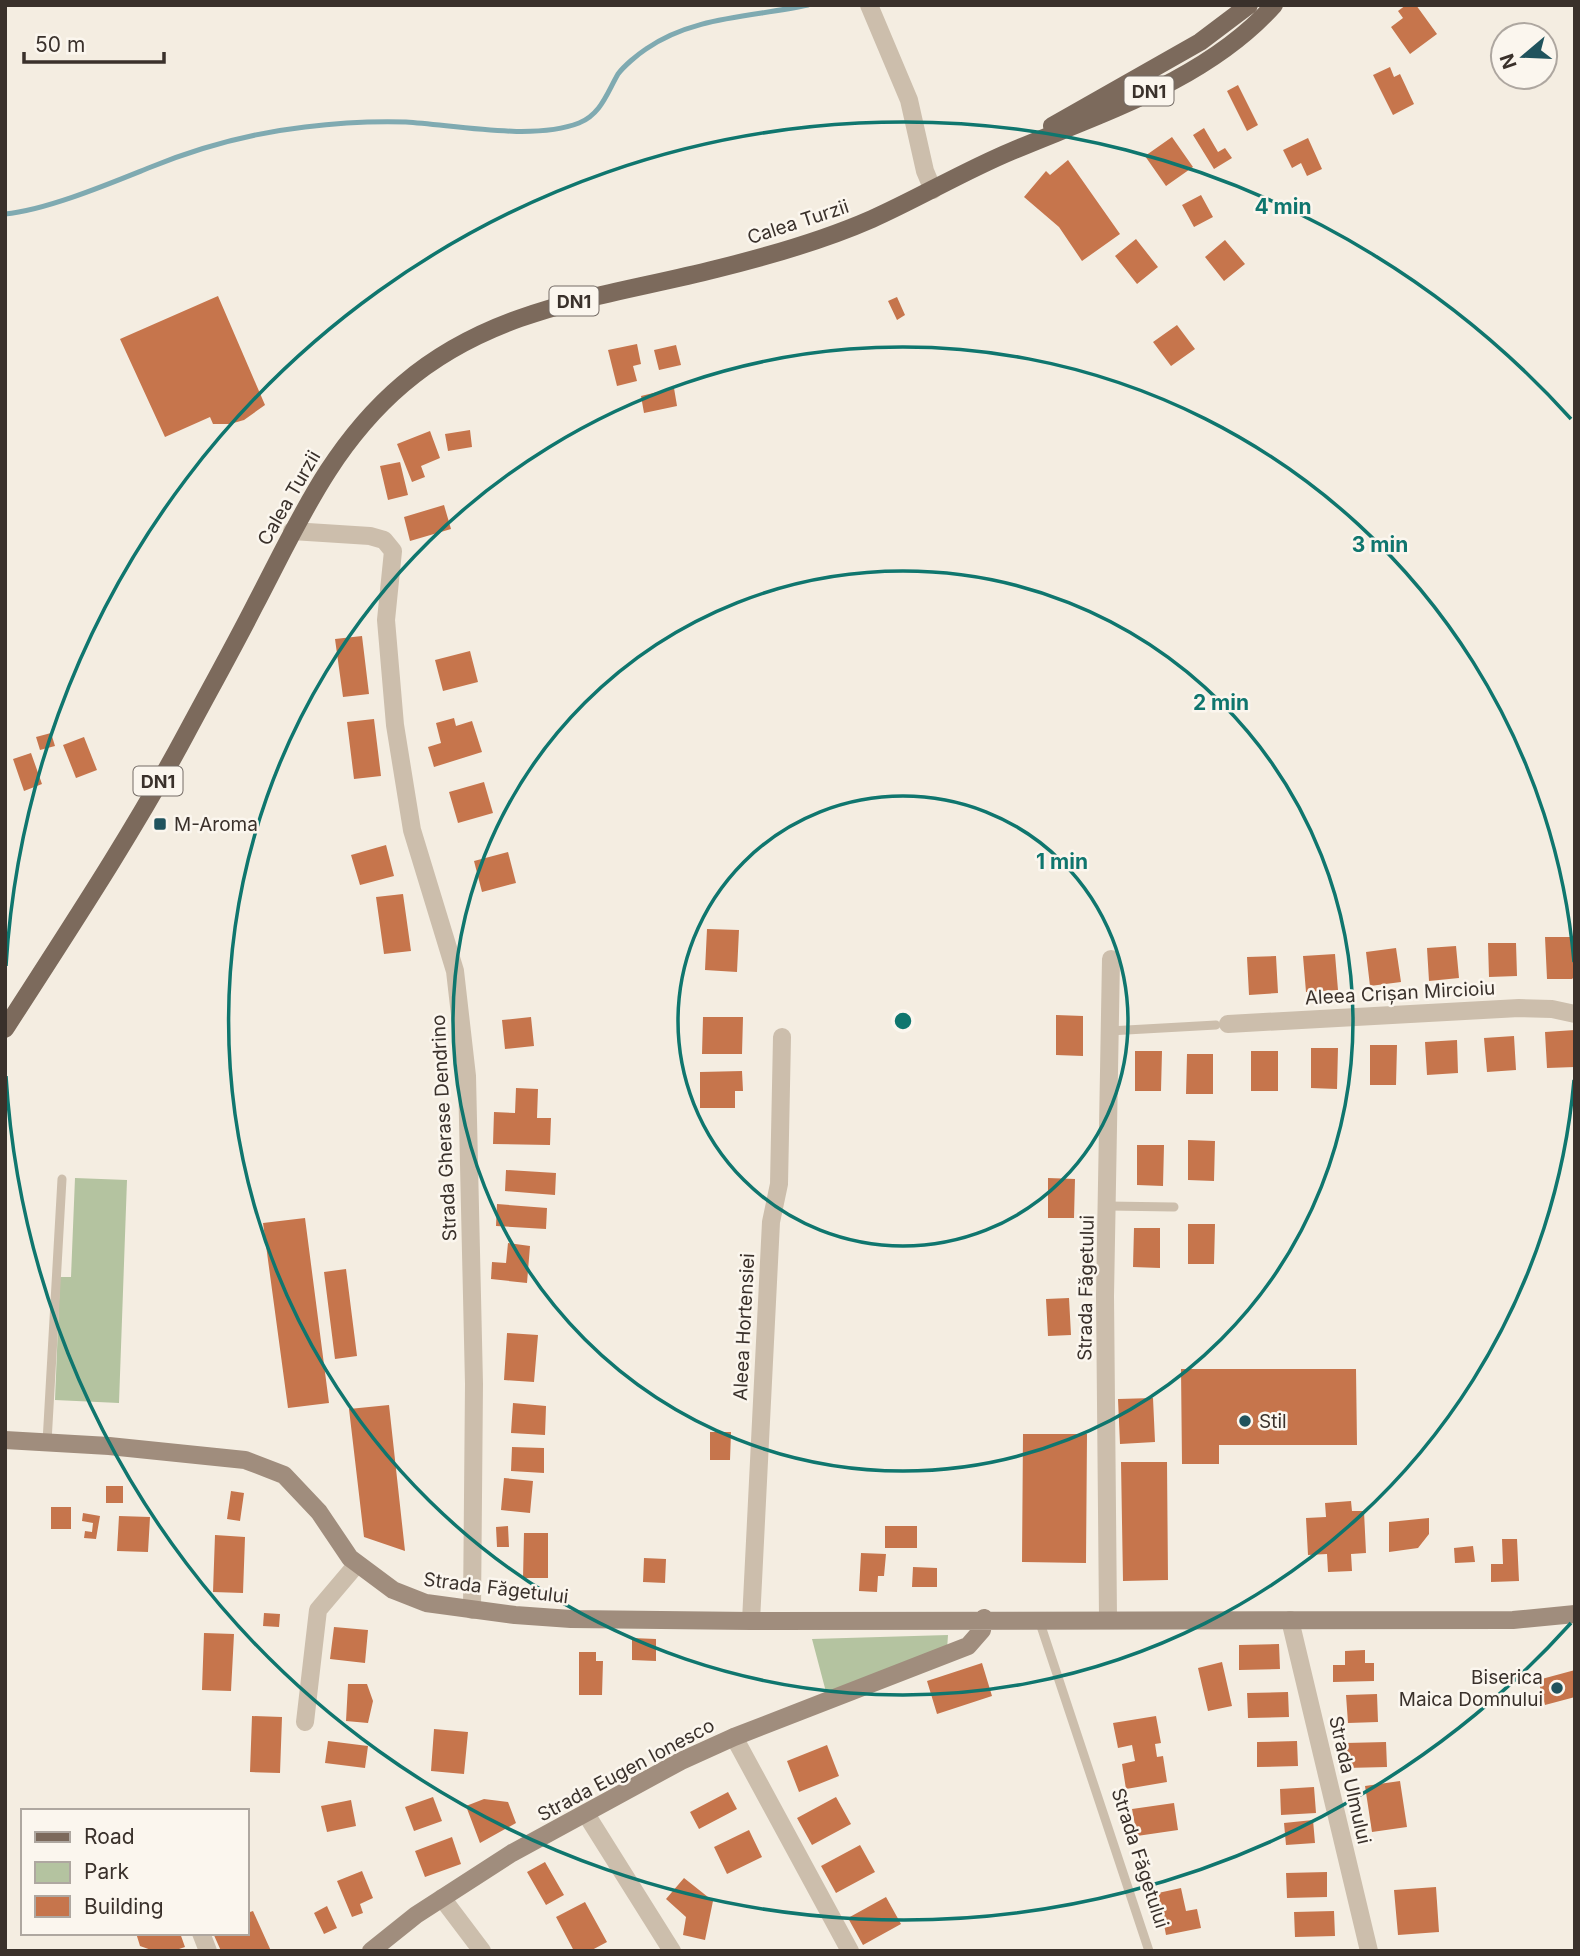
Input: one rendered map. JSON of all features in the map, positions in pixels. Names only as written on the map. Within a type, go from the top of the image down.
[{"type":"main road","name":"Calea Turzii","points":[[1010,152],[1100,97],[1181,54],[1221,29],[1249,5]]},
{"type":"main road","name":"Calea Turzii","points":[[5,1029],[183,741],[320,479],[355,432],[402,384],[471,339],[555,306],[791,249],[870,219],[1010,152],[1109,113],[1190,70],[1232,43],[1274,5]]},
{"type":"main road","name":"Strada Făgetului","points":[[5,1440],[188,1453],[245,1460],[267,1468],[284,1475],[301,1490],[357,1564],[370,1576],[411,1599],[472,1610],[571,1619],[751,1620],[1513,1619],[1575,1614]]},
{"type":"main road","name":"Strada Eugen Ionesco","points":[[371,1951],[442,1898],[512,1853],[588,1818],[681,1761],[734,1737],[968,1646],[982,1630],[985,1618]]},
{"type":"street","points":[[869,5],[909,100],[925,171],[933,190]]},
{"type":"street","name":"Strada Gherase Dendrino","points":[[292,531],[370,536],[384,540],[393,551],[386,620],[395,725],[412,830],[455,971],[467,1076],[474,1384],[472,1610]]},
{"type":"street","name":"Strada Făgetului","points":[[1108,1618],[1105,1296],[1111,958]]},
{"type":"street","name":"Aleea Crișan Mircioiu","points":[[1222,1024],[1519,1008],[1552,1009],[1575,1014]]},
{"type":"street","name":"Aleea Hortensiei","points":[[751,1620],[771,1222],[779,1184],[782,1037]]},
{"type":"street","points":[[305,1722],[318,1611],[357,1564]]},
{"type":"street","name":"Strada Ulmului","points":[[1290,1620],[1368,1951]]},
{"type":"street","points":[[734,1737],[850,1951]]},
{"type":"street","points":[[588,1818],[603,1854],[661,1951]]},
{"type":"street","points":[[588,1818],[672,1951]]},
{"type":"street","points":[[442,1898],[482,1951]]},
{"type":"lane","points":[[1109,1031],[1222,1024]]},
{"type":"lane","points":[[47,1442],[62,1179]]},
{"type":"lane","points":[[1108,1206],[1174,1207]]},
{"type":"lane","name":"Strada Făgetului","points":[[1038,1619],[1149,1951]]},
{"type":"green space","points":[[75,1178],[127,1180],[119,1403],[55,1400],[60,1277],[71,1277]]},
{"type":"green space","points":[[948,1635],[947,1650],[889,1673],[826,1692],[812,1639]]},
{"type":"building","points":[[1406,5],[1416,5],[1437,34],[1410,54],[1391,27],[1403,18],[1398,11]]},
{"type":"building","points":[[1390,67],[1394,77],[1400,74],[1414,104],[1393,115],[1373,75]]},
{"type":"building","points":[[1238,85],[1258,125],[1247,131],[1227,91]]},
{"type":"building","points":[[1204,128],[1218,152],[1225,148],[1232,158],[1214,169],[1193,135]]},
{"type":"building","points":[[1172,137],[1193,167],[1166,186],[1145,156]]},
{"type":"building","points":[[1308,138],[1322,169],[1307,176],[1301,163],[1292,168],[1283,150]]},
{"type":"building","points":[[1068,160],[1120,234],[1082,261],[1059,227],[1024,197],[1046,171],[1050,175]]},
{"type":"building","points":[[1201,195],[1213,217],[1194,227],[1182,205]]},
{"type":"building","points":[[1136,239],[1158,267],[1137,284],[1115,256]]},
{"type":"building","points":[[1225,240],[1245,264],[1224,281],[1205,257]]},
{"type":"building","points":[[218,296],[265,405],[244,420],[230,424],[213,424],[210,417],[165,437],[120,339]]},
{"type":"building","points":[[897,297],[905,315],[897,320],[888,301]]},
{"type":"building","points":[[1177,325],[1195,349],[1171,366],[1153,342]]},
{"type":"building","points":[[637,344],[641,364],[633,366],[637,381],[617,386],[608,350]]},
{"type":"building","points":[[676,345],[681,365],[659,370],[654,350]]},
{"type":"building","points":[[674,388],[677,406],[644,413],[641,396]]},
{"type":"building","points":[[470,430],[472,447],[448,451],[445,434]]},
{"type":"building","points":[[430,431],[440,458],[421,466],[425,477],[412,482],[397,444]]},
{"type":"building","points":[[400,462],[408,495],[388,500],[380,466]]},
{"type":"building","points":[[444,505],[451,529],[410,541],[404,517]]},
{"type":"building","points":[[362,636],[369,694],[343,697],[335,639]]},
{"type":"building","points":[[470,651],[478,682],[443,691],[435,660]]},
{"type":"building","points":[[454,718],[456,726],[472,721],[482,752],[434,767],[428,747],[441,743],[436,723]]},
{"type":"building","points":[[374,719],[381,776],[354,779],[347,722]]},
{"type":"building","points":[[51,733],[55,746],[40,750],[36,737]]},
{"type":"building","points":[[84,737],[97,770],[76,778],[63,745]]},
{"type":"building","points":[[31,753],[42,784],[24,791],[13,759]]},
{"type":"building","points":[[484,782],[493,813],[458,823],[449,792]]},
{"type":"building","points":[[386,845],[394,876],[360,885],[351,855]]},
{"type":"building","points":[[508,852],[516,883],[482,892],[474,861]]},
{"type":"building","points":[[403,894],[411,951],[384,954],[376,897]]},
{"type":"building","points":[[707,929],[739,930],[737,972],[705,970]]},
{"type":"building","points":[[1545,937],[1575,937],[1575,976],[1572,979],[1547,979]]},
{"type":"building","points":[[1488,943],[1516,943],[1517,976],[1489,977]]},
{"type":"building","points":[[1456,946],[1459,978],[1429,981],[1427,948]]},
{"type":"building","points":[[1396,948],[1401,982],[1370,986],[1366,952]]},
{"type":"building","points":[[1335,954],[1338,990],[1306,992],[1303,956]]},
{"type":"building","points":[[1276,956],[1278,993],[1249,995],[1247,957]]},
{"type":"building","points":[[1056,1015],[1083,1016],[1083,1056],[1056,1055]]},
{"type":"building","points":[[531,1017],[534,1046],[505,1049],[502,1020]]},
{"type":"building","points":[[703,1017],[743,1017],[742,1054],[702,1054]]},
{"type":"building","points":[[1575,1030],[1575,1067],[1547,1068],[1545,1032]]},
{"type":"building","points":[[1514,1036],[1516,1070],[1487,1072],[1484,1038]]},
{"type":"building","points":[[1457,1040],[1458,1073],[1427,1075],[1425,1042]]},
{"type":"building","points":[[1370,1045],[1397,1045],[1396,1085],[1370,1085]]},
{"type":"building","points":[[1311,1048],[1338,1048],[1337,1089],[1311,1088]]},
{"type":"building","points":[[1135,1051],[1162,1051],[1161,1091],[1135,1091]]},
{"type":"building","points":[[1251,1051],[1278,1051],[1278,1091],[1251,1091]]},
{"type":"building","points":[[1187,1054],[1213,1054],[1213,1094],[1186,1094]]},
{"type":"building","points":[[742,1071],[743,1091],[735,1091],[735,1108],[700,1108],[700,1072]]},
{"type":"building","points":[[516,1088],[538,1089],[537,1118],[551,1118],[550,1145],[493,1144],[494,1112],[515,1113]]},
{"type":"building","points":[[1188,1140],[1215,1141],[1214,1181],[1188,1180]]},
{"type":"building","points":[[1137,1145],[1164,1145],[1163,1186],[1137,1185]]},
{"type":"building","points":[[506,1170],[556,1173],[555,1195],[505,1191]]},
{"type":"building","points":[[1048,1178],[1075,1179],[1074,1218],[1048,1218]]},
{"type":"building","points":[[497,1204],[547,1208],[546,1229],[496,1226]]},
{"type":"building","points":[[305,1218],[329,1403],[288,1408],[263,1223]]},
{"type":"building","points":[[1188,1224],[1215,1224],[1214,1264],[1188,1264]]},
{"type":"building","points":[[1134,1228],[1160,1228],[1160,1268],[1133,1267]]},
{"type":"building","points":[[508,1243],[530,1246],[527,1283],[491,1279],[492,1262],[506,1263]]},
{"type":"building","points":[[346,1269],[357,1356],[335,1359],[324,1272]]},
{"type":"building","points":[[1069,1298],[1071,1335],[1048,1336],[1046,1299]]},
{"type":"building","points":[[507,1333],[538,1335],[534,1382],[504,1380]]},
{"type":"building","points":[[1181,1369],[1356,1369],[1357,1445],[1219,1445],[1219,1464],[1182,1464]]},
{"type":"building","points":[[1153,1398],[1155,1442],[1120,1444],[1118,1399]]},
{"type":"building","points":[[513,1403],[546,1406],[545,1435],[511,1433]]},
{"type":"building","points":[[389,1405],[405,1551],[364,1537],[349,1409]]},
{"type":"building","points":[[710,1432],[731,1432],[730,1460],[710,1460]]},
{"type":"building","points":[[1023,1434],[1087,1434],[1086,1563],[1022,1562]]},
{"type":"building","points":[[512,1447],[544,1448],[544,1473],[511,1471]]},
{"type":"building","points":[[1121,1462],[1167,1462],[1168,1580],[1123,1581]]},
{"type":"building","points":[[504,1478],[533,1481],[530,1513],[501,1510]]},
{"type":"building","points":[[106,1486],[123,1486],[123,1503],[106,1503]]},
{"type":"building","points":[[231,1491],[244,1493],[240,1521],[227,1519]]},
{"type":"building","points":[[1351,1501],[1352,1511],[1364,1511],[1366,1553],[1351,1554],[1352,1571],[1328,1572],[1327,1554],[1308,1555],[1306,1518],[1326,1517],[1325,1503]]},
{"type":"building","points":[[51,1507],[71,1507],[71,1529],[51,1529]]},
{"type":"building","points":[[83,1513],[100,1516],[96,1539],[84,1538],[85,1531],[92,1532],[93,1523],[82,1521]]},
{"type":"building","points":[[119,1516],[150,1517],[148,1552],[117,1551]]},
{"type":"building","points":[[1429,1518],[1429,1534],[1418,1548],[1389,1552],[1389,1522]]},
{"type":"building","points":[[508,1526],[509,1547],[497,1547],[496,1527]]},
{"type":"building","points":[[885,1526],[917,1526],[917,1548],[885,1548]]},
{"type":"building","points":[[524,1533],[548,1533],[548,1578],[523,1578]]},
{"type":"building","points":[[215,1535],[245,1537],[243,1593],[213,1592]]},
{"type":"building","points":[[1502,1539],[1517,1539],[1519,1581],[1491,1582],[1491,1564],[1503,1564]]},
{"type":"building","points":[[1473,1546],[1475,1562],[1455,1563],[1454,1548]]},
{"type":"building","points":[[861,1553],[886,1554],[884,1576],[878,1576],[877,1592],[859,1591]]},
{"type":"building","points":[[644,1558],[666,1559],[665,1583],[643,1582]]},
{"type":"building","points":[[913,1567],[937,1568],[937,1587],[912,1587]]},
{"type":"building","points":[[264,1613],[280,1614],[279,1627],[263,1626]]},
{"type":"building","points":[[334,1627],[368,1630],[365,1663],[330,1659]]},
{"type":"building","points":[[204,1633],[234,1634],[231,1691],[202,1690]]},
{"type":"building","points":[[632,1638],[656,1639],[656,1661],[632,1660]]},
{"type":"building","points":[[1279,1644],[1280,1669],[1239,1670],[1239,1645]]},
{"type":"building","points":[[1365,1650],[1365,1663],[1374,1663],[1374,1681],[1333,1682],[1333,1665],[1345,1665],[1345,1651]]},
{"type":"building","points":[[579,1652],[596,1652],[596,1661],[603,1661],[602,1695],[579,1695]]},
{"type":"building","points":[[1222,1662],[1232,1706],[1208,1711],[1198,1668]]},
{"type":"building","points":[[982,1663],[992,1696],[937,1714],[927,1681]]},
{"type":"building","name":"Biserica Maica Domnului","points":[[1575,1670],[1575,1697],[1545,1705],[1538,1680]]},
{"type":"building","points":[[348,1684],[367,1684],[373,1701],[368,1723],[346,1721]]},
{"type":"building","points":[[1288,1692],[1289,1717],[1248,1718],[1247,1693]]},
{"type":"building","points":[[1377,1694],[1378,1722],[1348,1723],[1346,1695]]},
{"type":"building","points":[[252,1716],[282,1717],[280,1773],[250,1772]]},
{"type":"building","points":[[1156,1716],[1161,1743],[1155,1744],[1157,1757],[1163,1756],[1167,1782],[1126,1789],[1122,1764],[1135,1761],[1132,1745],[1118,1748],[1113,1723]]},
{"type":"building","points":[[434,1729],[468,1732],[464,1774],[431,1771]]},
{"type":"building","points":[[328,1741],[368,1746],[365,1768],[325,1763]]},
{"type":"building","points":[[1297,1741],[1298,1766],[1257,1767],[1257,1742]]},
{"type":"building","points":[[1386,1742],[1387,1767],[1346,1768],[1346,1743]]},
{"type":"building","points":[[827,1745],[839,1776],[799,1792],[787,1761]]},
{"type":"building","points":[[1400,1781],[1407,1827],[1372,1832],[1365,1786]]},
{"type":"building","points":[[1314,1787],[1316,1813],[1281,1815],[1280,1789]]},
{"type":"building","points":[[728,1792],[737,1809],[699,1829],[690,1812]]},
{"type":"building","points":[[433,1797],[442,1821],[414,1831],[405,1807]]},
{"type":"building","points":[[836,1797],[851,1824],[812,1845],[797,1818]]},
{"type":"building","points":[[484,1799],[508,1802],[516,1823],[480,1843],[466,1806]]},
{"type":"building","points":[[351,1800],[356,1826],[327,1832],[321,1806]]},
{"type":"building","points":[[1174,1803],[1178,1830],[1137,1836],[1132,1809]]},
{"type":"building","points":[[1313,1820],[1315,1843],[1286,1845],[1284,1823]]},
{"type":"building","points":[[749,1830],[762,1857],[727,1874],[714,1847]]},
{"type":"building","points":[[452,1837],[461,1864],[425,1877],[415,1851]]},
{"type":"building","points":[[860,1845],[875,1872],[836,1893],[821,1866]]},
{"type":"building","points":[[545,1862],[564,1895],[546,1905],[527,1872]]},
{"type":"building","points":[[362,1871],[373,1898],[360,1904],[363,1913],[352,1917],[337,1881]]},
{"type":"building","points":[[1327,1872],[1327,1897],[1287,1898],[1286,1873]]},
{"type":"building","points":[[684,1878],[713,1901],[705,1940],[683,1935],[686,1917],[666,1899]]},
{"type":"building","points":[[1436,1887],[1439,1932],[1398,1935],[1394,1890]]},
{"type":"building","points":[[1181,1888],[1186,1911],[1197,1909],[1201,1928],[1166,1935],[1158,1893]]},
{"type":"building","points":[[886,1897],[901,1924],[863,1945],[848,1918]]},
{"type":"building","points":[[585,1902],[607,1942],[590,1951],[574,1951],[556,1917]]},
{"type":"building","points":[[327,1906],[337,1928],[324,1934],[314,1913]]},
{"type":"building","points":[[253,1911],[271,1951],[221,1951],[214,1935],[248,1935],[248,1913]]},
{"type":"building","points":[[1334,1911],[1335,1936],[1295,1937],[1294,1912]]},
{"type":"building","points":[[137,1935],[181,1935],[185,1947],[173,1951],[154,1951],[140,1946]]},
{"type":"waterway","points":[[5,214],[59,202],[208,147],[285,130],[330,124],[381,122],[517,131],[560,128],[579,123],[593,114],[603,102],[618,74],[642,51],[664,38],[724,19],[808,5]]},
{"type":"place","name":"M-Aroma","points":[[160,824]]},
{"type":"place","name":"Stil","points":[[1245,1421]]},
{"type":"place","name":"Biserica Maica Domnului","points":[[1557,1688]]}]
